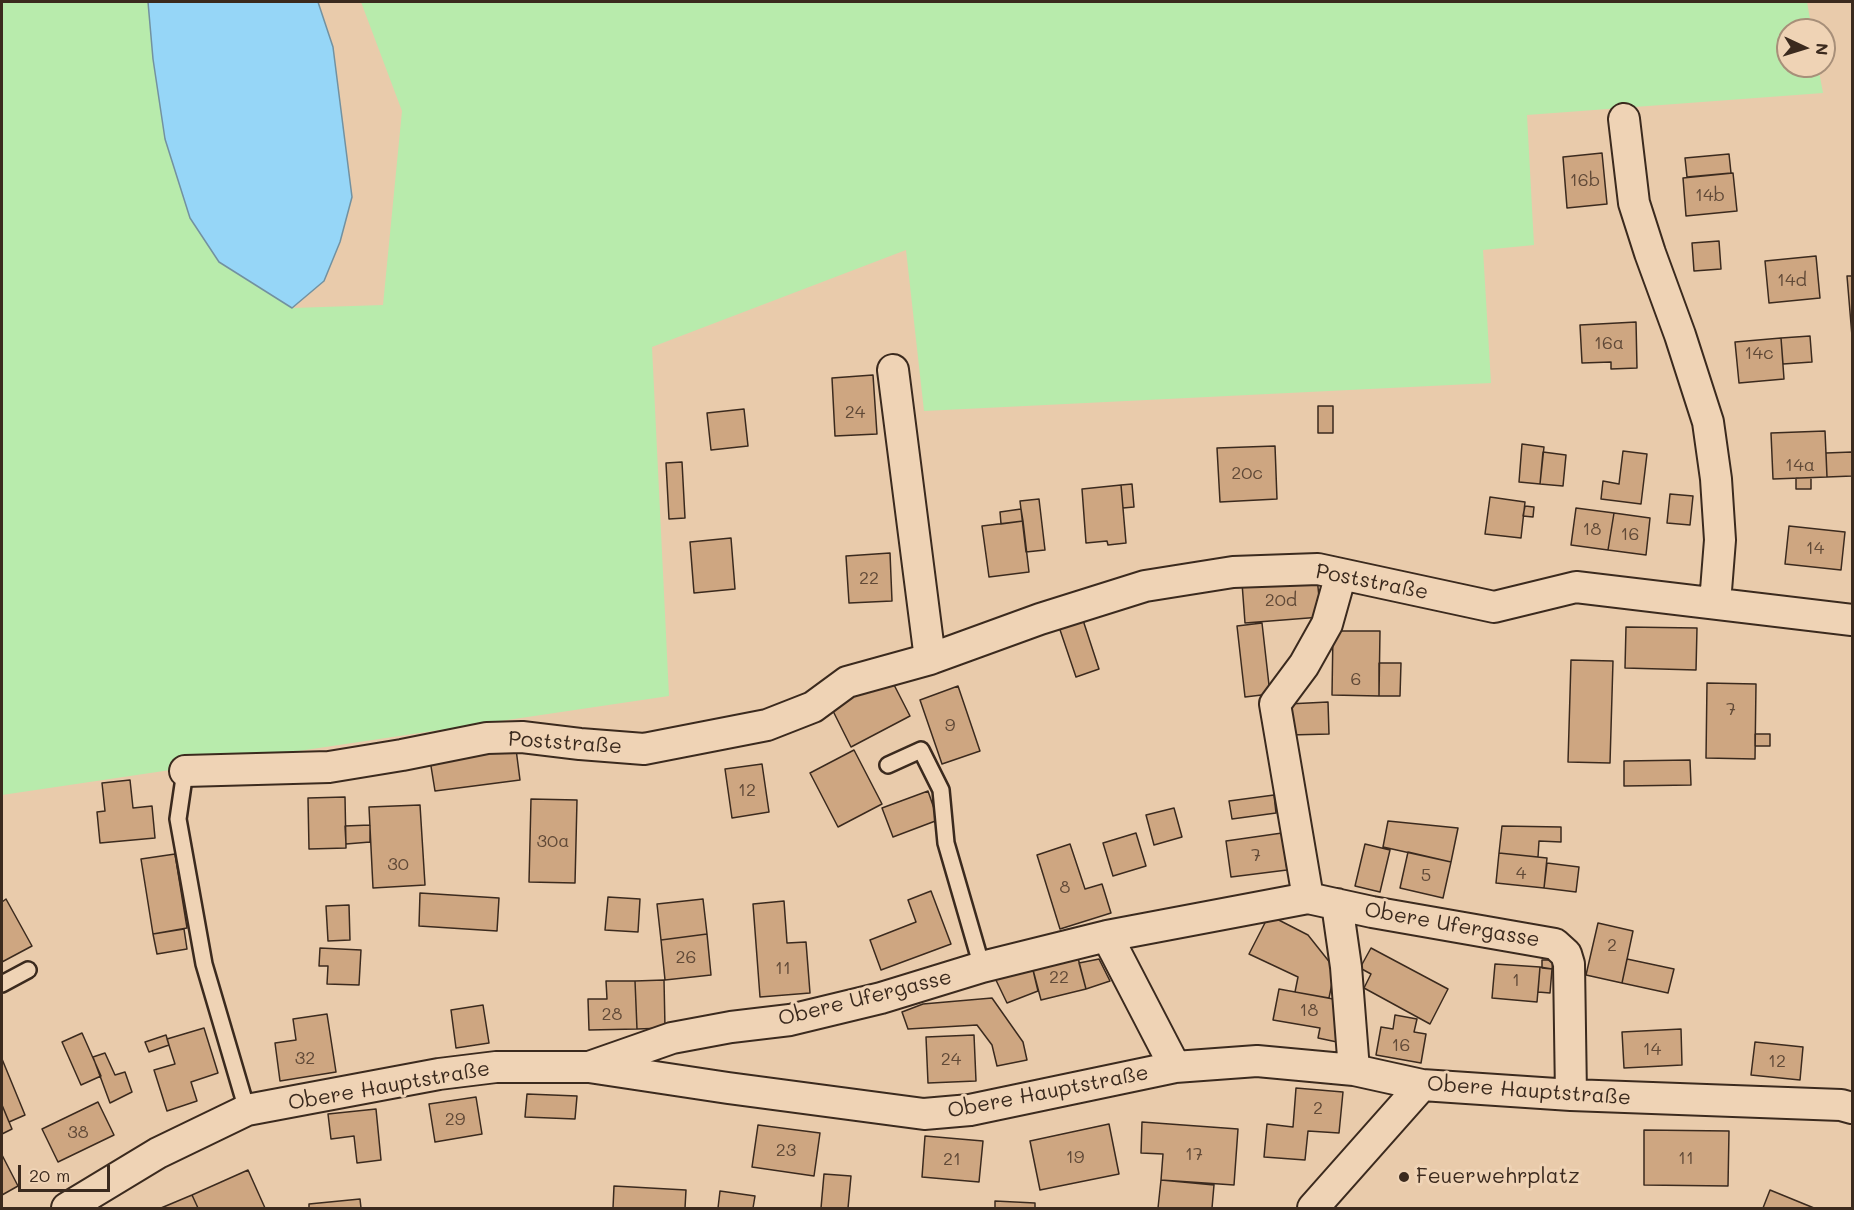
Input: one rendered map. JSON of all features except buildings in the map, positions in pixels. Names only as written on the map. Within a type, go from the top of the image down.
[{"type":"street","points":[[1624,119],[1634,202],[1708,422],[1716,479],[1720,540],[1716,603]]},
{"type":"street","points":[[893,370],[930,659]]},
{"type":"street","name":"Poststraße","points":[[185,771],[329,767],[402,756],[487,738],[522,737],[645,749],[767,725],[813,707],[847,682],[930,659],[1040,619],[1145,586],[1233,572],[1318,569],[1494,607],[1576,587],[1852,620]]},
{"type":"street","points":[[1308,898],[1275,704],[1304,665],[1327,624],[1341,574]]},
{"type":"street","name":"Obere Ufergasse","points":[[589,1067],[672,1038],[731,1027],[790,1020],[881,998],[982,967],[1107,936],[1308,898],[1555,944],[1566,954],[1569,964],[1571,1095]]},
{"type":"street","name":"Obere Ufergasse","points":[[1337,904],[1346,967],[1354,1071]]},
{"type":"street","points":[[1107,936],[1175,1067]]},
{"type":"street","name":"Obere Hauptstraße","points":[[74,1207],[158,1153],[248,1110],[440,1074],[496,1067],[589,1067],[924,1114],[970,1110],[1175,1067],[1257,1062],[1354,1071],[1422,1085],[1571,1095],[1841,1105],[1852,1108]]},
{"type":"street","points":[[1320,1206],[1422,1085]]},
{"type":"lane","points":[[888,765],[921,750],[941,790],[946,843],[982,967]]},
{"type":"lane","points":[[185,771],[178,819],[204,964],[248,1110]]},
{"type":"lane","points":[[2,984],[28,970]]},
{"type":"green space","points":[[2,2],[149,2],[153,59],[165,139],[190,218],[219,262],[292,308],[383,305],[402,111],[361,2],[1807,2],[1810,18],[1776,18],[1776,78],[1820,78],[1823,93],[1527,115],[1534,245],[1483,250],[1491,383],[924,411],[906,250],[652,347],[669,696],[2,795]]},
{"type":"water","points":[[148,2],[318,2],[333,47],[352,197],[340,242],[324,281],[292,308],[219,262],[190,218],[165,139],[153,59]]},
{"type":"place","name":"Feuerwehrplatz","points":[[1404,1177]]}]
